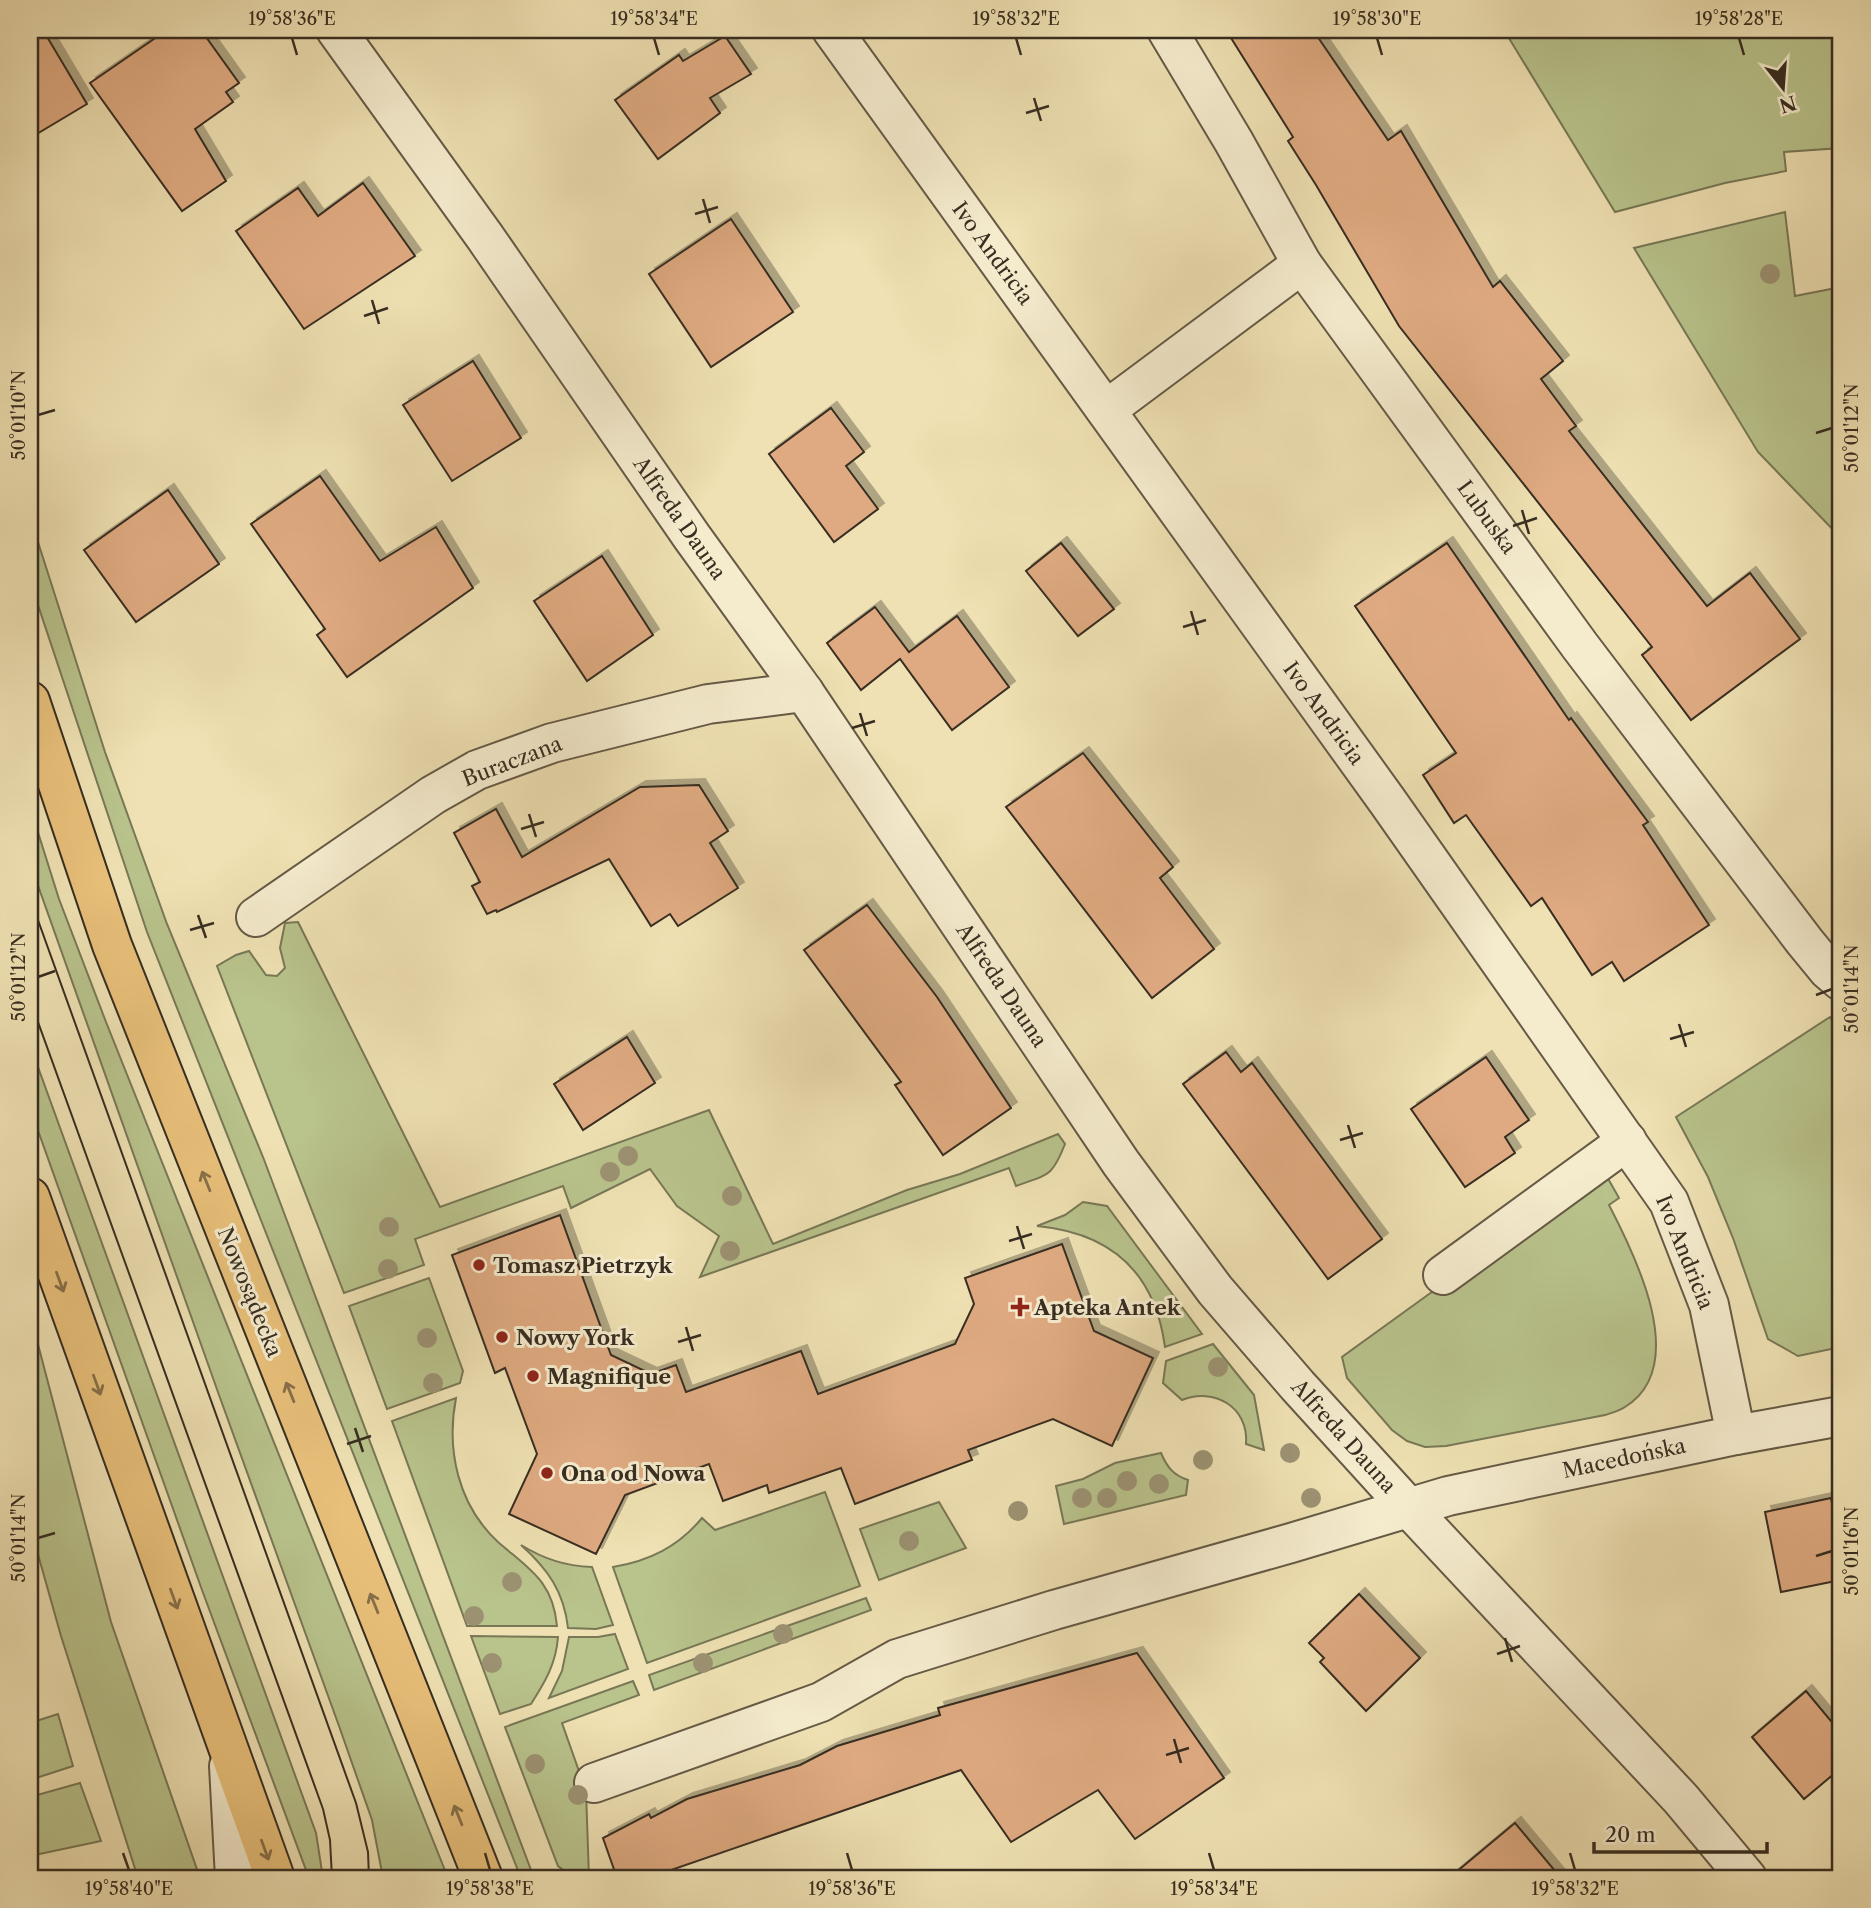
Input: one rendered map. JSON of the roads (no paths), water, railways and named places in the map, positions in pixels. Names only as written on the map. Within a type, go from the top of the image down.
[{"type":"main road","name":"Nowosądecka","points":[[30,701],[112,945],[483,1878]]},
{"type":"main road","points":[[30,1197],[275,1878]]},
{"type":"street","name":"Alfreda Dauna","points":[[336,30],[485,237],[692,537],[804,692],[1142,1192],[1215,1290],[1408,1507],[1681,1799],[1747,1878]]},
{"type":"street","name":"Ivo Andricia","points":[[832,30],[1396,814],[1669,1202],[1709,1304],[1736,1435]]},
{"type":"street","name":"Lubuska","points":[[1167,30],[1302,264],[1580,646],[1805,942],[1841,981]]},
{"type":"street","points":[[1106,410],[1302,264]]},
{"type":"street","name":"Buraczana","points":[[256,917],[433,795],[477,770],[552,743],[708,704],[804,692]]},
{"type":"street","points":[[1443,1275],[1627,1141]]},
{"type":"street","name":"Macedońska","points":[[594,1783],[821,1702],[897,1659],[1054,1610],[1291,1544],[1448,1496],[1736,1435],[1841,1416]]},
{"type":"street","points":[[226,1740],[231,1777],[235,1878]]},
{"type":"tram line","points":[[30,898],[356,1803],[368,1852],[369,1878]]},
{"type":"tram line","points":[[30,1000],[323,1809],[330,1840],[332,1878]]},
{"type":"place","name":"Tomasz Pietrzyk","points":[[479,1265]]},
{"type":"place","name":"Apteka Antek","points":[[1020,1307]]},
{"type":"place","name":"Nowy York","points":[[502,1337]]},
{"type":"place","name":"Magnifique","points":[[533,1376]]},
{"type":"place","name":"Ona od Nowa","points":[[547,1473]]}]
